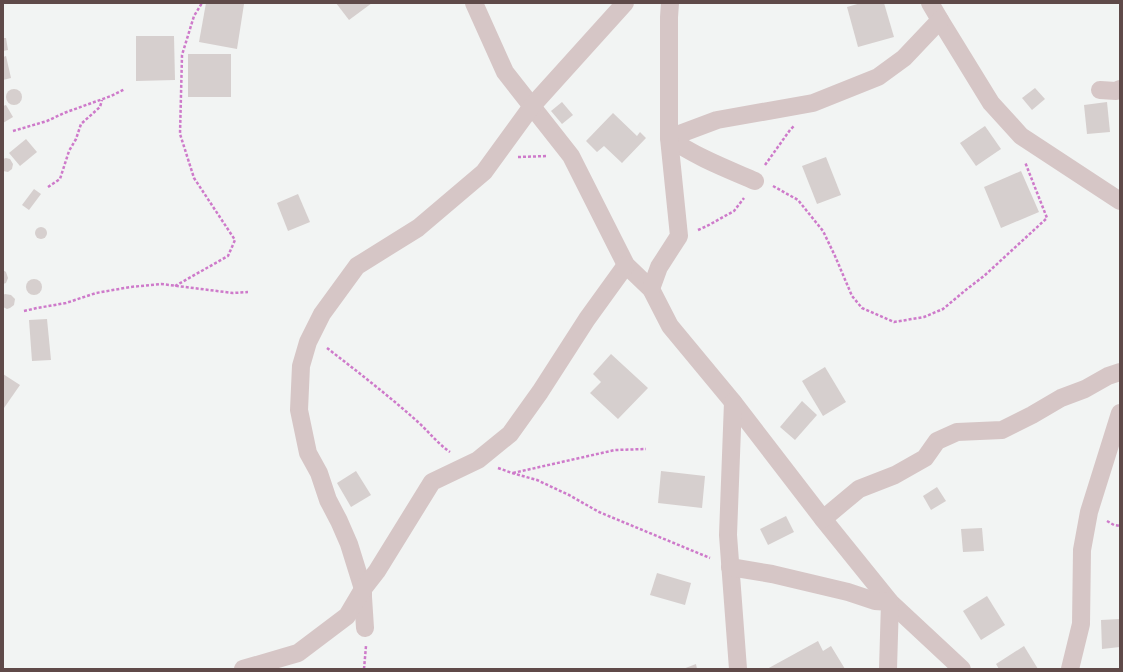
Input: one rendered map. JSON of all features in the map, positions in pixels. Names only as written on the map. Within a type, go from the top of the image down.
[{"type":"street","points":[[474,3],[505,72],[571,156],[626,265],[651,289],[670,326],[890,602],[962,669]]},
{"type":"street","points":[[365,628],[363,589],[349,544],[328,500],[320,473],[308,453],[299,410],[301,366],[308,342],[322,314],[357,266],[418,228],[484,172],[532,106],[625,3]]},
{"type":"street","points":[[651,289],[659,267],[679,236],[669,138],[670,3]]},
{"type":"street","points":[[930,3],[991,102],[1021,136],[1120,201]]},
{"type":"street","points":[[669,138],[717,120],[813,103],[878,77],[904,58],[940,20]]},
{"type":"street","points":[[1100,90],[1116,91],[1120,89]]},
{"type":"street","points":[[669,138],[685,149],[712,163],[755,181]]},
{"type":"street","points":[[243,669],[298,653],[347,616],[363,589],[377,571],[432,482],[478,460],[510,434],[540,392],[587,319],[626,265]]},
{"type":"street","points":[[823,519],[859,489],[895,475],[925,458],[937,441],[957,432],[1002,430],[1061,398],[1086,389],[1108,376],[1120,372]]},
{"type":"street","points":[[732,402],[728,535],[738,669]]},
{"type":"street","points":[[1070,669],[1081,624],[1082,550],[1087,520],[1120,413]]},
{"type":"street","points":[[730,567],[772,574],[848,592],[875,601],[890,602]]},
{"type":"street","points":[[888,669],[890,602]]},
{"type":"path","points":[[175,286],[228,256],[235,240],[194,178],[180,134],[182,55],[194,16],[202,3]]},
{"type":"path","points":[[13,131],[46,121],[102,100],[125,89]]},
{"type":"path","points":[[48,187],[60,179],[69,152],[76,140],[81,124],[100,107],[102,100]]},
{"type":"path","points":[[755,181],[775,187],[798,200],[823,231],[852,296],[862,308],[894,322],[924,317],[943,309],[984,276],[1047,218],[1019,146],[1021,136]]},
{"type":"path","points":[[500,151],[505,156],[571,156]]},
{"type":"path","points":[[24,311],[66,303],[96,293],[130,287],[160,284],[233,293],[248,292]]},
{"type":"path","points":[[313,333],[321,343],[368,380],[419,423],[439,444],[453,454],[478,460],[512,473],[537,480],[569,495],[598,512],[689,548],[730,567]]},
{"type":"path","points":[[512,473],[615,450],[646,449]]},
{"type":"building","points":[[206,3],[244,4],[237,49],[199,42]]},
{"type":"building","points":[[336,3],[372,3],[349,20]]},
{"type":"building","points":[[861,3],[884,3],[894,37],[858,47],[847,7]]},
{"type":"building","points":[[136,36],[174,36],[175,80],[136,81]]},
{"type":"building","points":[[3,38],[6,38],[8,50],[3,51]]},
{"type":"building","points":[[188,54],[231,54],[231,97],[188,97]]},
{"type":"building","points":[[6,56],[11,78],[3,80],[3,57]]},
{"type":"building","points":[[1035,88],[1045,99],[1032,110],[1022,98]]},
{"type":"building","points":[[14,89],[21,94],[22,97],[17,104],[14,105],[7,100],[6,97],[11,90]]},
{"type":"building","points":[[562,102],[573,115],[562,124],[551,111]]},
{"type":"building","points":[[1107,102],[1110,132],[1087,134],[1084,105]]},
{"type":"building","points":[[6,105],[13,117],[3,123],[3,106]]},
{"type":"building","points":[[613,113],[637,136],[640,132],[646,138],[622,163],[604,146],[597,152],[586,141]]},
{"type":"building","points":[[985,126],[1001,149],[976,166],[960,143]]},
{"type":"building","points":[[26,139],[37,152],[20,166],[9,153]]},
{"type":"building","points":[[826,157],[841,195],[817,204],[802,166]]},
{"type":"building","points":[[3,159],[10,159],[13,164],[12,169],[8,172],[3,171]]},
{"type":"building","points":[[1021,171],[1039,212],[1001,228],[984,187]]},
{"type":"building","points":[[34,189],[41,194],[29,210],[22,205]]},
{"type":"building","points":[[298,194],[310,222],[288,231],[277,203]]},
{"type":"building","points":[[39,227],[43,227],[47,233],[43,239],[39,239],[35,235],[35,231]]},
{"type":"building","points":[[3,270],[6,272],[8,278],[6,283],[3,284]]},
{"type":"building","points":[[34,279],[41,284],[42,287],[37,294],[34,295],[27,290],[26,287],[31,280]]},
{"type":"building","points":[[3,295],[11,295],[15,299],[14,305],[7,309],[3,307]]},
{"type":"building","points":[[47,319],[51,360],[32,361],[29,320]]},
{"type":"building","points":[[611,354],[648,388],[618,419],[590,393],[601,382],[593,374]]},
{"type":"building","points":[[825,367],[846,402],[823,416],[802,381]]},
{"type":"building","points":[[3,374],[20,385],[4,408],[3,407]]},
{"type":"building","points":[[802,401],[817,415],[795,440],[780,427]]},
{"type":"building","points":[[356,471],[371,495],[351,507],[337,483]]},
{"type":"building","points":[[661,471],[705,476],[702,508],[658,503]]},
{"type":"building","points":[[937,487],[946,501],[931,510],[923,496]]},
{"type":"building","points":[[786,516],[794,532],[768,545],[760,529]]},
{"type":"building","points":[[982,528],[984,551],[963,552],[961,529]]},
{"type":"building","points":[[657,573],[691,583],[685,605],[650,595]]},
{"type":"building","points":[[987,596],[1005,625],[981,640],[963,611]]},
{"type":"building","points":[[1120,619],[1120,647],[1102,649],[1101,620]]},
{"type":"building","points":[[818,641],[823,651],[831,646],[845,669],[767,669]]},
{"type":"building","points":[[1024,646],[1038,669],[999,669],[996,664]]},
{"type":"building","points":[[696,664],[697,669],[683,669]]}]
